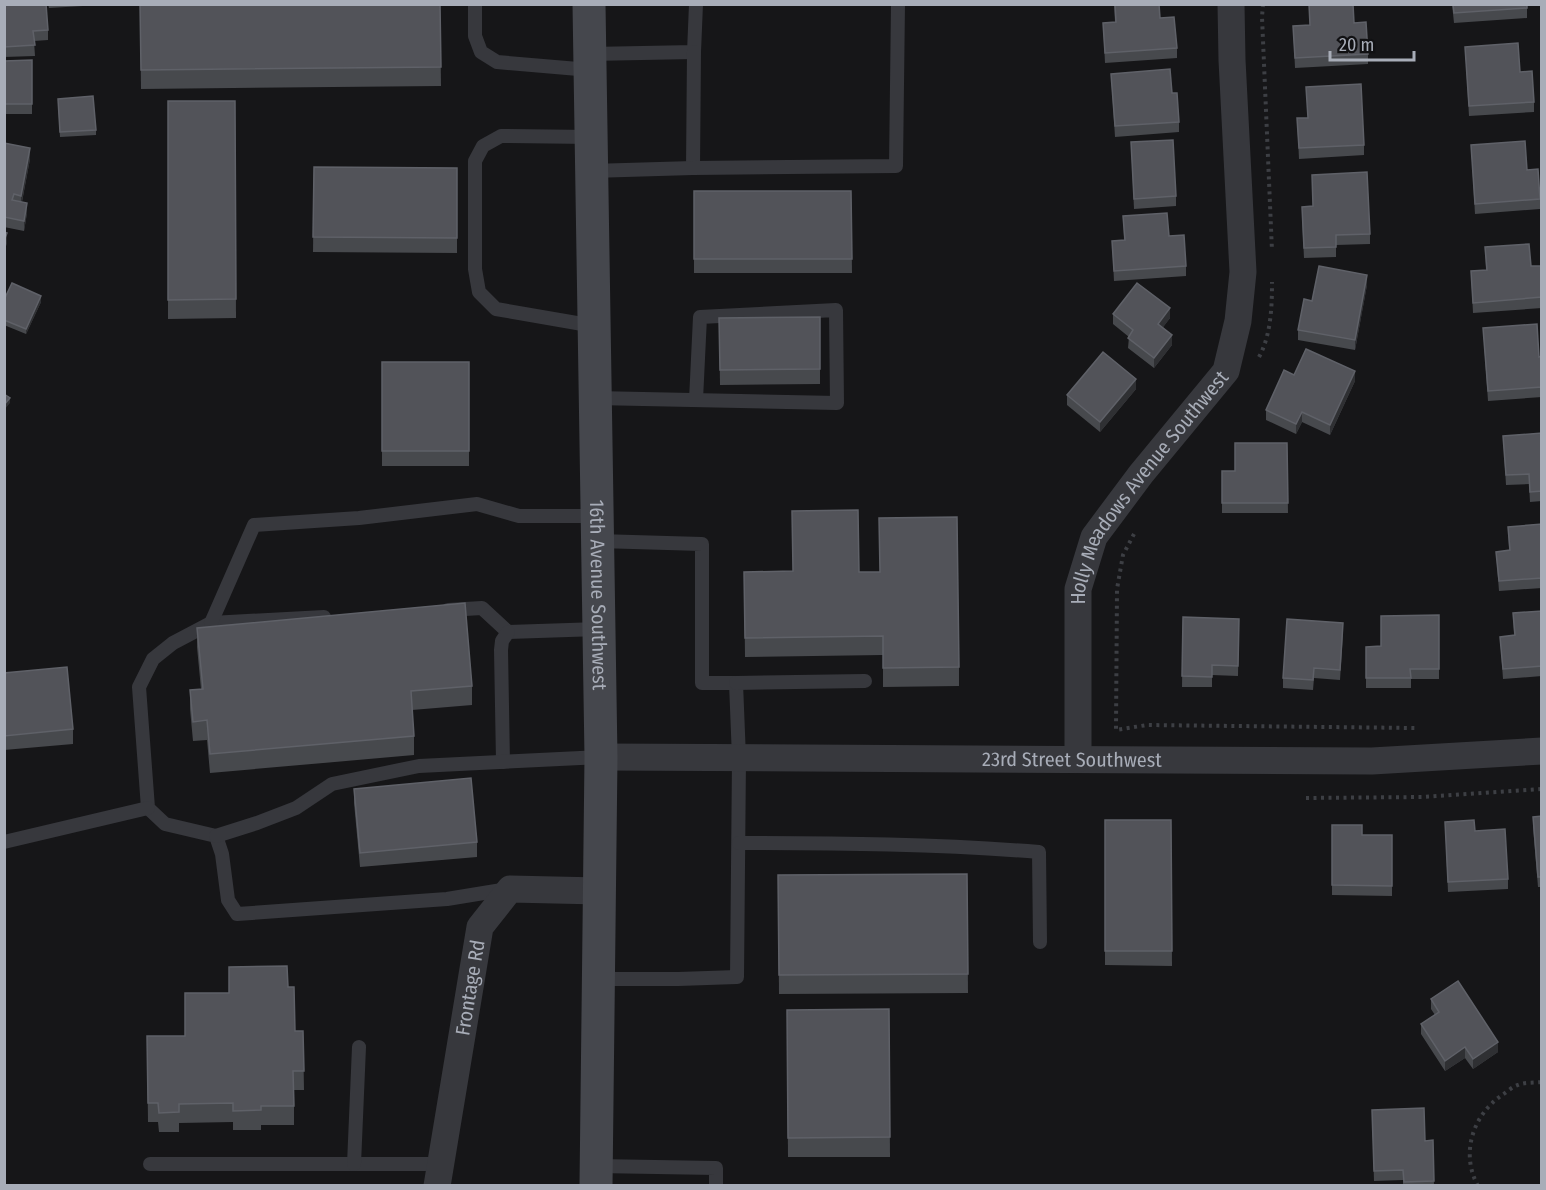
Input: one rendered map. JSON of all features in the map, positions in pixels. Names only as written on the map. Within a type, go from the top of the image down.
[{"type":"main road","name":"16th Avenue Southwest","points":[[589,4],[601,757],[596,1176]]},
{"type":"street","name":"Holly Meadows Avenue Southwest","points":[[1078,759],[1078,589],[1094,537],[1141,474],[1226,371],[1238,321],[1243,272],[1232,60],[1232,4]]},
{"type":"street","name":"23rd Street Southwest","points":[[601,757],[1372,761],[1542,751]]},
{"type":"street","points":[[510,889],[600,891]]},
{"type":"street","name":"Frontage Rd","points":[[439,1175],[480,927],[510,889]]},
{"type":"lane","points":[[475,4],[476,36],[481,52],[496,62],[590,62],[694,52]]},
{"type":"lane","points":[[693,168],[696,4]]},
{"type":"lane","points":[[591,171],[896,166],[898,4]]},
{"type":"lane","points":[[591,137],[501,136],[483,146],[475,161],[475,269],[479,292],[496,309],[594,326]]},
{"type":"lane","points":[[595,398],[837,403],[836,310],[700,317],[696,400]]},
{"type":"lane","points":[[211,623],[254,525],[358,518],[477,504],[519,516],[702,544],[702,683],[865,681]]},
{"type":"lane","points":[[435,610],[482,608],[508,632],[599,628]]},
{"type":"lane","points":[[340,616],[211,623],[173,644],[153,659],[139,687],[148,808],[165,824],[216,836],[257,824],[296,808],[332,784],[419,766],[601,757]]},
{"type":"lane","points":[[503,762],[501,651],[502,641],[508,632]]},
{"type":"lane","points":[[599,978],[737,977],[740,758],[736,683]]},
{"type":"lane","points":[[4,843],[148,808]]},
{"type":"lane","points":[[216,836],[222,854],[228,900],[237,914],[447,899],[510,889]]},
{"type":"lane","points":[[739,843],[891,843],[1039,852],[1040,942]]},
{"type":"lane","points":[[354,1164],[359,1047]]},
{"type":"lane","points":[[150,1164],[354,1164],[439,1175]]},
{"type":"lane","points":[[596,1176],[716,1168],[716,1185]]},
{"type":"path","points":[[1263,4],[1273,259]]},
{"type":"path","points":[[1258,360],[1263,351],[1272,309],[1272,279]]},
{"type":"path","points":[[1136,529],[1123,555],[1117,589],[1116,730],[1147,724],[1416,728]]},
{"type":"path","points":[[1306,798],[1423,797],[1542,789]]},
{"type":"path","points":[[1478,1185],[1473,1177],[1470,1156],[1472,1137],[1479,1116],[1493,1101],[1517,1085],[1542,1082]]},
{"type":"building","points":[[4,4],[46,4],[48,30],[33,31],[35,45],[4,47]]},
{"type":"building","points":[[140,4],[440,4],[441,67],[141,70]]},
{"type":"building","points":[[1115,4],[1159,4],[1160,18],[1174,17],[1177,48],[1105,53],[1103,23],[1116,22]]},
{"type":"building","points":[[1309,4],[1353,4],[1354,23],[1366,22],[1368,54],[1295,58],[1293,26],[1310,25]]},
{"type":"building","points":[[1453,4],[1527,4],[1527,8],[1454,13]]},
{"type":"building","points":[[1518,43],[1520,72],[1532,71],[1534,102],[1469,106],[1465,47]]},
{"type":"building","points":[[32,60],[32,104],[4,104],[4,61]]},
{"type":"building","points":[[1170,69],[1172,93],[1177,93],[1179,122],[1115,126],[1111,74]]},
{"type":"building","points":[[1361,84],[1364,145],[1299,148],[1297,118],[1308,118],[1306,87]]},
{"type":"building","points":[[93,96],[96,130],[60,132],[58,99]]},
{"type":"building","points":[[168,101],[235,101],[236,299],[168,300]]},
{"type":"building","points":[[1173,140],[1176,196],[1134,199],[1131,142]]},
{"type":"building","points":[[1525,141],[1527,170],[1538,169],[1540,199],[1475,204],[1471,145]]},
{"type":"building","points":[[4,143],[30,148],[21,196],[14,194],[12,200],[27,203],[24,221],[4,217]]},
{"type":"building","points":[[314,167],[457,168],[457,238],[313,237]]},
{"type":"building","points":[[1367,172],[1370,234],[1336,235],[1336,247],[1304,248],[1302,207],[1313,206],[1312,175]]},
{"type":"building","points":[[694,191],[851,191],[852,259],[694,259]]},
{"type":"building","points":[[1167,213],[1169,236],[1184,235],[1186,266],[1114,271],[1112,241],[1125,240],[1123,216]]},
{"type":"building","points":[[1529,244],[1531,266],[1542,266],[1542,297],[1473,303],[1471,271],[1487,270],[1485,247]]},
{"type":"building","points":[[1319,266],[1367,275],[1355,340],[1298,330],[1304,299],[1312,301]]},
{"type":"building","points":[[12,283],[41,296],[26,329],[4,320],[4,300]]},
{"type":"building","points":[[1137,283],[1170,308],[1158,324],[1172,335],[1154,358],[1128,338],[1133,330],[1113,314]]},
{"type":"building","points":[[820,317],[820,369],[720,370],[719,318]]},
{"type":"building","points":[[1537,324],[1539,357],[1542,356],[1542,387],[1488,391],[1483,328]]},
{"type":"building","points":[[1306,349],[1355,371],[1330,425],[1302,412],[1296,424],[1266,410],[1284,370],[1294,375]]},
{"type":"building","points":[[1103,352],[1136,379],[1100,422],[1067,395]]},
{"type":"building","points":[[382,362],[469,362],[469,451],[382,451]]},
{"type":"building","points":[[4,394],[10,398],[4,405]]},
{"type":"building","points":[[1542,433],[1542,491],[1530,492],[1529,474],[1506,475],[1503,436]]},
{"type":"building","points":[[1235,443],[1287,443],[1288,503],[1222,503],[1222,471],[1235,471]]},
{"type":"building","points":[[858,510],[859,572],[880,572],[879,518],[957,517],[959,667],[883,668],[883,636],[745,638],[744,572],[793,571],[792,511]]},
{"type":"building","points":[[1542,524],[1542,578],[1499,581],[1496,552],[1510,550],[1508,527]]},
{"type":"building","points":[[465,603],[472,686],[411,691],[414,736],[210,754],[207,720],[193,722],[190,690],[203,689],[197,628]]},
{"type":"building","points":[[1542,611],[1542,666],[1503,669],[1500,637],[1515,635],[1513,613]]},
{"type":"building","points":[[1439,615],[1439,669],[1410,669],[1411,678],[1366,678],[1366,647],[1381,646],[1381,616]]},
{"type":"building","points":[[1183,617],[1239,619],[1238,666],[1212,665],[1212,677],[1182,676]]},
{"type":"building","points":[[1287,619],[1343,623],[1340,670],[1314,668],[1313,680],[1283,678]]},
{"type":"building","points":[[67,667],[73,729],[4,736],[4,673]]},
{"type":"building","points":[[471,778],[477,842],[360,853],[354,789]]},
{"type":"building","points":[[1542,816],[1542,877],[1538,877],[1533,817]]},
{"type":"building","points":[[1105,820],[1171,820],[1172,951],[1105,951]]},
{"type":"building","points":[[1474,820],[1475,831],[1505,829],[1508,879],[1448,882],[1445,822]]},
{"type":"building","points":[[1332,825],[1362,825],[1362,835],[1392,835],[1392,886],[1332,885]]},
{"type":"building","points":[[967,874],[968,974],[779,975],[778,875]]},
{"type":"building","points":[[287,966],[288,987],[294,987],[295,1031],[303,1031],[304,1071],[293,1071],[294,1106],[261,1106],[261,1110],[233,1111],[233,1103],[179,1104],[179,1112],[159,1113],[158,1103],[148,1103],[147,1036],[185,1036],[185,993],[229,993],[229,967]]},
{"type":"building","points":[[1458,981],[1498,1042],[1473,1059],[1465,1047],[1445,1061],[1421,1024],[1439,1012],[1431,999]]},
{"type":"building","points":[[889,1009],[890,1137],[788,1138],[787,1010]]},
{"type":"building","points":[[1424,1108],[1425,1141],[1433,1140],[1434,1181],[1404,1182],[1403,1170],[1374,1171],[1372,1110]]}]
